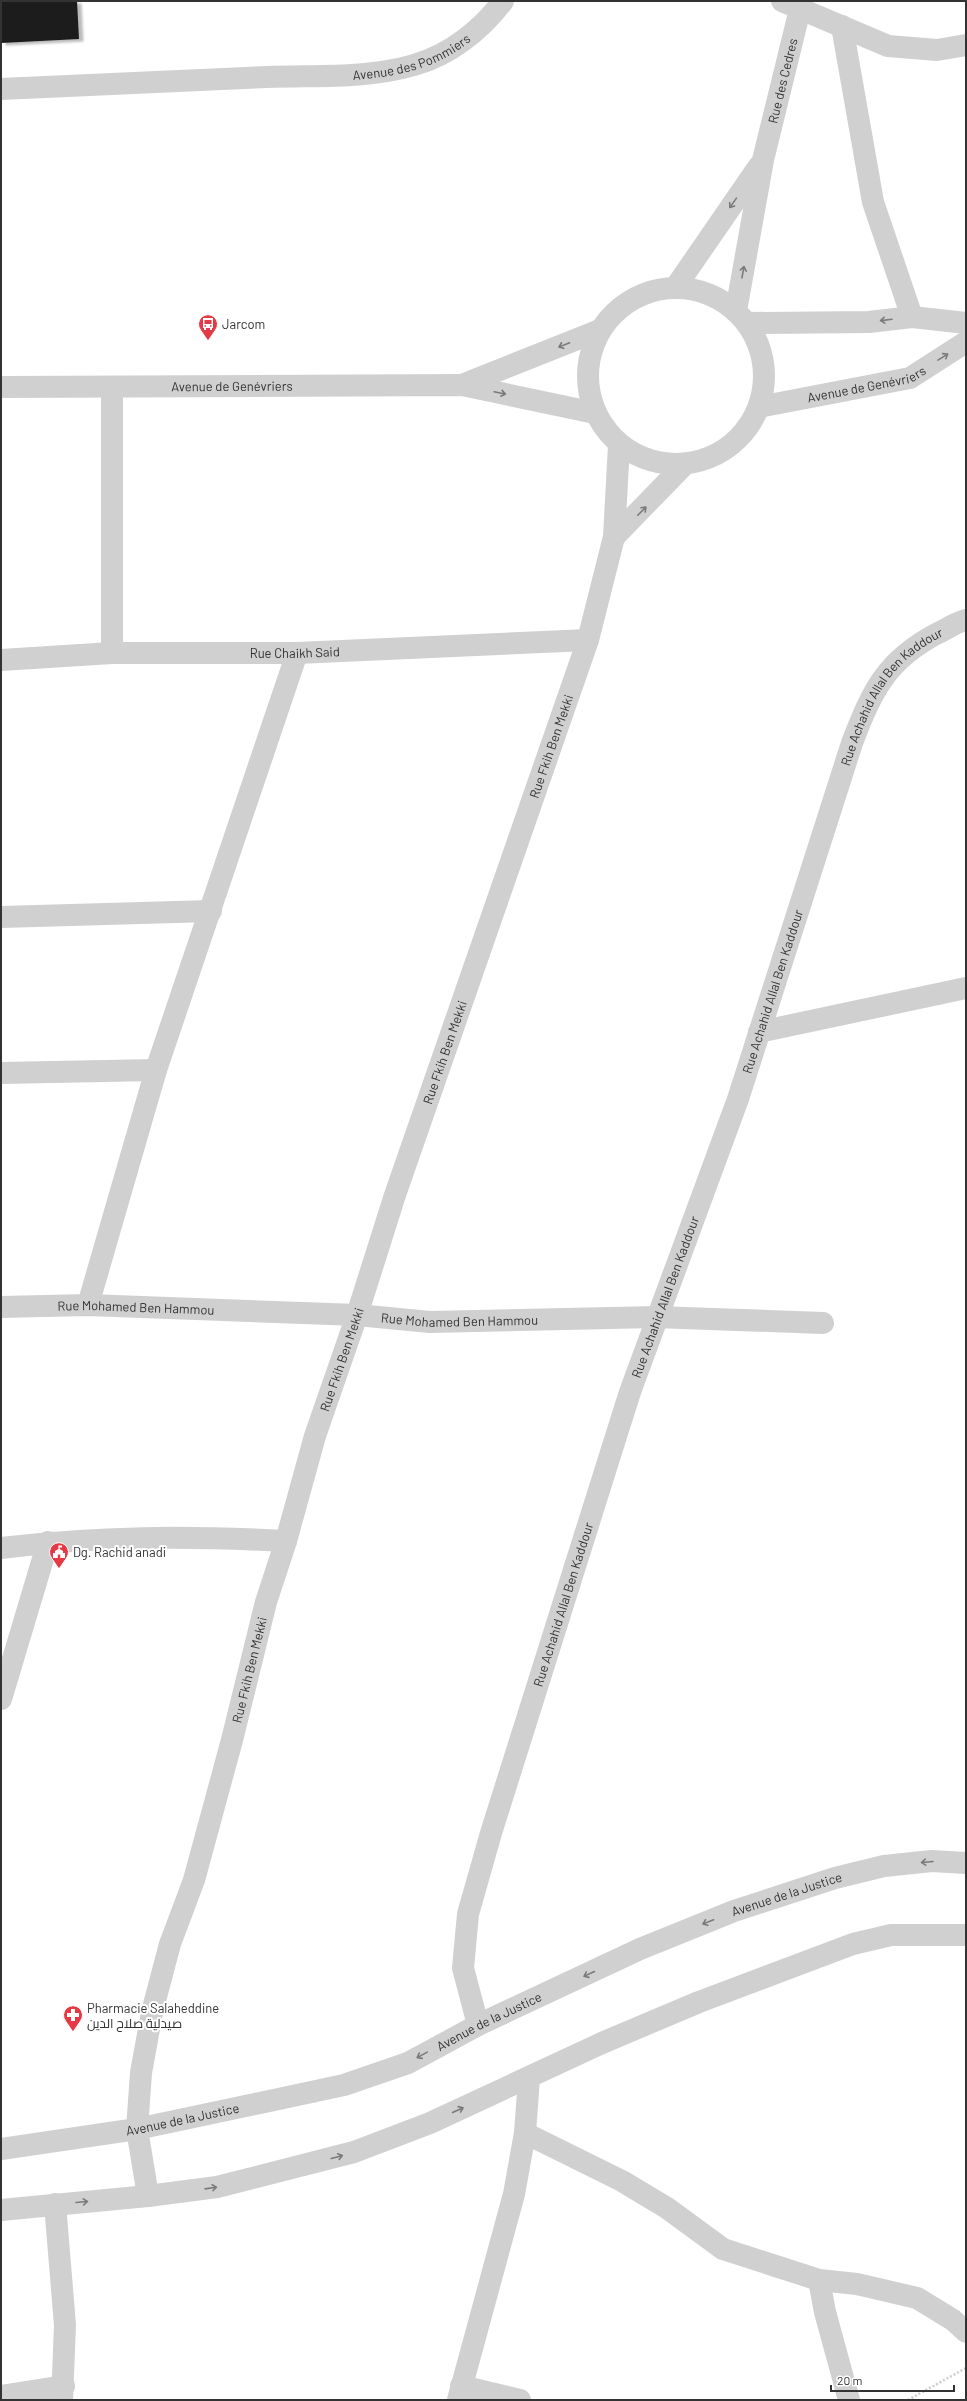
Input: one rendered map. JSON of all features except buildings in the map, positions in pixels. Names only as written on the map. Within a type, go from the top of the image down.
[{"type":"street","name":"Avenue des Pommiers","points":[[1,89],[303,76],[359,76],[415,65],[458,46],[492,16],[503,1]]},
{"type":"street","points":[[795,3],[888,46],[937,50],[966,45]]},
{"type":"street","name":"Rue des Cedres","points":[[742,317],[763,160],[795,3]]},
{"type":"street","points":[[842,26],[872,202],[912,317]]},
{"type":"street","name":"Rue des Cedres","points":[[675,288],[763,160]]},
{"type":"street","points":[[675,288],[700,290],[720,299],[742,317],[761,349],[765,378],[759,407],[742,436],[716,455],[685,464],[662,464],[639,457],[619,445],[605,430],[595,413],[588,386],[589,357],[600,330],[613,314],[635,298],[650,292],[675,288]]},
{"type":"street","points":[[742,317],[869,322],[912,317],[966,323]]},
{"type":"street","name":"Avenue de Genévriers","points":[[462,385],[600,330]]},
{"type":"street","name":"Avenue de Genévriers","points":[[759,407],[910,378],[966,342]]},
{"type":"street","name":"Avenue de Genévriers","points":[[1,387],[462,385],[595,413]]},
{"type":"street","points":[[112,387],[112,653]]},
{"type":"street","name":"Rue Fkih Ben Mekki","points":[[148,2196],[137,2129],[141,2073],[152,2012],[170,1944],[194,1880],[232,1740],[266,1602],[286,1541],[315,1436],[357,1316],[397,1188],[588,640],[614,538],[619,445]]},
{"type":"street","name":"Rue Fkih Ben Mekki","points":[[614,538],[685,464]]},
{"type":"street","name":"Rue Achahid Allal Ben Kaddour","points":[[478,2025],[463,1968],[468,1914],[550,1641],[656,1317],[738,1099],[852,743],[868,701],[888,670],[918,644],[966,620]]},
{"type":"street","name":"Rue Chaikh Said","points":[[1,660],[112,653],[297,653],[588,640]]},
{"type":"street","points":[[88,1305],[156,1070],[212,911],[297,653]]},
{"type":"street","points":[[1,917],[212,911]]},
{"type":"street","points":[[759,1032],[966,988]]},
{"type":"street","points":[[1,1073],[156,1070]]},
{"type":"street","name":"Rue Mohamed Ben Hammou","points":[[1,1307],[88,1305],[357,1316],[430,1322],[656,1317],[823,1323]]},
{"type":"street","points":[[1,1548],[48,1542],[111,1537],[167,1536],[286,1541]]},
{"type":"street","points":[[1,1699],[48,1542]]},
{"type":"street","name":"Avenue de la Justice","points":[[1,2149],[137,2129],[344,2085],[408,2063],[478,2025],[640,1949],[756,1904],[835,1878],[884,1866],[932,1861],[966,1862]]},
{"type":"street","points":[[1,2210],[148,2196],[217,2187],[354,2152],[430,2123],[602,2043],[699,2002],[853,1944],[892,1935],[966,1935]]},
{"type":"street","points":[[520,2400],[459,2393],[514,2194],[525,2134],[529,2078]]},
{"type":"street","points":[[525,2134],[628,2185],[667,2208],[723,2249],[819,2280],[857,2284],[917,2298],[953,2320],[966,2332]]},
{"type":"street","points":[[1,2396],[63,2393],[64,2325],[55,2204]]},
{"type":"street","points":[[819,2280],[825,2312],[849,2400]]},
{"type":"path","points":[[908,2400],[966,2368]]},
{"type":"place","name":"Jarcom","points":[[208,341]]},
{"type":"place","name":"Dg. Rachid anadi","points":[[59,1569]]},
{"type":"place","name":"Pharmacie Salaheddine صيدلية صلاح الدين","points":[[73,2032]]}]
